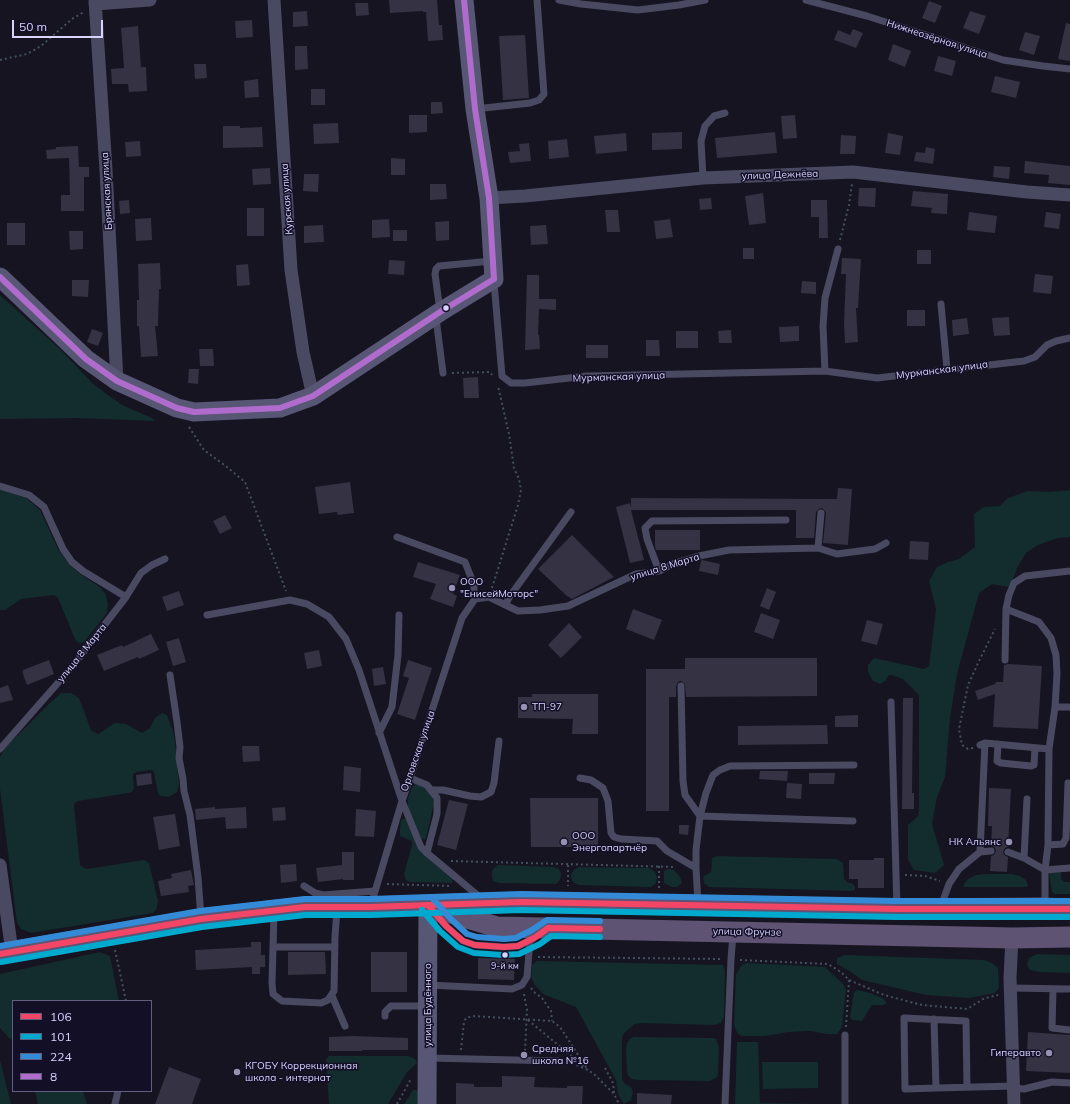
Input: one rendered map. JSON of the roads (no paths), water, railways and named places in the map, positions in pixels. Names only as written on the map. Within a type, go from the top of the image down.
[{"type":"main road","points":[[0,277],[86,359],[117,381],[176,408],[194,412],[280,408],[313,396],[438,314],[493,270],[489,198],[475,109],[464,0]]},
{"type":"main road","name":"улица Фрунзе","points":[[6,953],[201,919],[305,907],[337,907],[374,894],[428,905],[497,927],[1012,938],[1070,937]]},
{"type":"main road","name":"улица Фрунзе","points":[[428,905],[521,902],[897,909],[1070,909]]},
{"type":"main road","name":"улица Будённого","points":[[427,1104],[428,905]]},
{"type":"street","points":[[95,2],[150,0]]},
{"type":"street","name":"Курская улица","points":[[274,0],[291,270],[303,352],[313,396]]},
{"type":"street","name":"Брянская улица","points":[[95,2],[106,170],[117,381]]},
{"type":"street","name":"улица Дежнёва","points":[[489,198],[703,178],[853,172],[1027,192],[1070,195]]},
{"type":"street","points":[[0,865],[6,953]]},
{"type":"street","points":[[1012,938],[1011,988],[1014,1104]]},
{"type":"lane","points":[[475,109],[530,103],[539,100],[544,94],[537,0]]},
{"type":"lane","points":[[559,0],[638,10],[705,0]]},
{"type":"lane","name":"Нижнеозёрная улица","points":[[806,0],[867,16],[1003,60],[1070,69]]},
{"type":"lane","points":[[703,178],[701,141],[705,126],[714,116],[725,113]]},
{"type":"lane","points":[[825,371],[823,326],[825,298],[838,249]]},
{"type":"lane","points":[[443,373],[435,274],[436,269],[439,266],[493,270]]},
{"type":"lane","name":"Мурманская улица","points":[[493,270],[502,376],[511,383],[525,383],[587,376],[825,371],[877,378],[1024,361],[1035,357],[1047,345],[1056,340],[1070,338]]},
{"type":"lane","points":[[941,304],[947,369]]},
{"type":"lane","points":[[0,486],[29,495],[44,508],[63,549],[72,562],[83,571],[126,597]]},
{"type":"lane","points":[[505,605],[510,596],[572,512]]},
{"type":"lane","points":[[818,548],[822,513]]},
{"type":"lane","points":[[659,571],[647,539],[645,528],[652,521],[786,520]]},
{"type":"lane","points":[[397,537],[465,562],[474,585],[475,599]]},
{"type":"lane","name":"улица 8 Марта","points":[[475,599],[489,597],[518,611],[568,606],[636,574],[659,571],[675,563],[729,550],[818,548],[836,554],[875,549],[886,543]]},
{"type":"lane","name":"улица 8 Марта","points":[[0,749],[71,668],[126,597],[141,573],[152,565],[165,559]]},
{"type":"lane","points":[[1005,660],[1006,609],[1009,595],[1014,584],[1025,576],[1070,571]]},
{"type":"lane","name":"Орловская улица","points":[[374,894],[402,800],[462,618],[475,599]]},
{"type":"lane","points":[[207,616],[290,600],[307,604],[329,617],[346,639],[359,670],[412,829],[421,847],[426,853],[487,903]]},
{"type":"lane","points":[[1006,609],[1039,622],[1051,638],[1056,655],[1057,674],[1055,707],[1049,749],[1048,845],[1045,870],[1044,908]]},
{"type":"lane","points":[[379,733],[392,707],[398,655],[399,615]]},
{"type":"lane","points":[[170,675],[180,747],[179,758],[184,791],[190,815],[198,876],[201,919]]},
{"type":"lane","points":[[681,686],[683,781],[685,795],[700,816]]},
{"type":"lane","points":[[891,702],[897,909]]},
{"type":"lane","points":[[1055,707],[1070,707]]},
{"type":"lane","points":[[432,790],[443,790],[481,797],[491,792],[495,778],[499,741]]},
{"type":"lane","points":[[980,852],[983,744],[1049,749]]},
{"type":"lane","points":[[998,744],[997,761],[1031,766],[1034,765],[1035,748]]},
{"type":"lane","points":[[698,906],[696,850],[700,816],[706,793],[713,775],[730,766],[854,765]]},
{"type":"lane","points":[[410,778],[427,785],[437,798],[437,814],[426,853]]},
{"type":"lane","points":[[580,778],[591,780],[603,788],[608,801],[611,833],[614,837],[621,839],[657,841],[667,851],[696,868]]},
{"type":"lane","points":[[1048,845],[1063,844],[1066,838],[1068,783]]},
{"type":"lane","points":[[1024,858],[1027,800]]},
{"type":"lane","points":[[700,816],[853,820]]},
{"type":"lane","points":[[941,908],[949,884],[959,869],[980,852],[991,851]]},
{"type":"lane","points":[[1008,852],[1024,858],[1045,870],[1070,868]]},
{"type":"lane","points":[[304,886],[315,893],[323,895],[374,894]]},
{"type":"lane","points":[[428,905],[452,931],[463,940],[475,944],[504,947],[518,946],[536,937],[548,928]]},
{"type":"lane","points":[[274,911],[273,994],[282,1001],[321,1003],[328,1000],[334,991],[337,907]]},
{"type":"lane","points":[[725,1104],[731,960],[734,932]]},
{"type":"lane","points":[[428,985],[512,989],[524,982],[527,977],[530,940]]},
{"type":"lane","points":[[273,947],[335,947]]},
{"type":"lane","points":[[1011,988],[1070,989]]},
{"type":"lane","points":[[1053,988],[1052,1028],[1070,1030]]},
{"type":"lane","points":[[332,996],[345,1026]]},
{"type":"lane","points":[[385,1016],[385,1012],[390,1006],[428,1006]]},
{"type":"lane","points":[[967,1087],[966,1021],[904,1018],[905,1089],[1014,1087],[1024,1089],[1052,1082],[1070,1082]]},
{"type":"lane","points":[[934,1019],[936,1088]]},
{"type":"lane","points":[[845,1035],[845,1104]]},
{"type":"lane","points":[[428,1058],[558,1061]]},
{"type":"lane","points":[[116,1104],[118,1092]]},
{"type":"place","name":"ООО \"ЕнисейМоторс\"","points":[[452,588]]},
{"type":"place","name":"ТП-97","points":[[524,707]]},
{"type":"place","name":"ООО Энергопартнёр","points":[[564,842]]},
{"type":"place","name":"НК Альянс","points":[[1009,842]]},
{"type":"place","name":"9-й км","points":[[505,955]]},
{"type":"place","name":"Гиперавто","points":[[1049,1053]]},
{"type":"place","name":"Средняя школа №16","points":[[524,1055]]},
{"type":"place","name":"КГОБУ Коррекционная школа - интернат","points":[[237,1072]]}]
